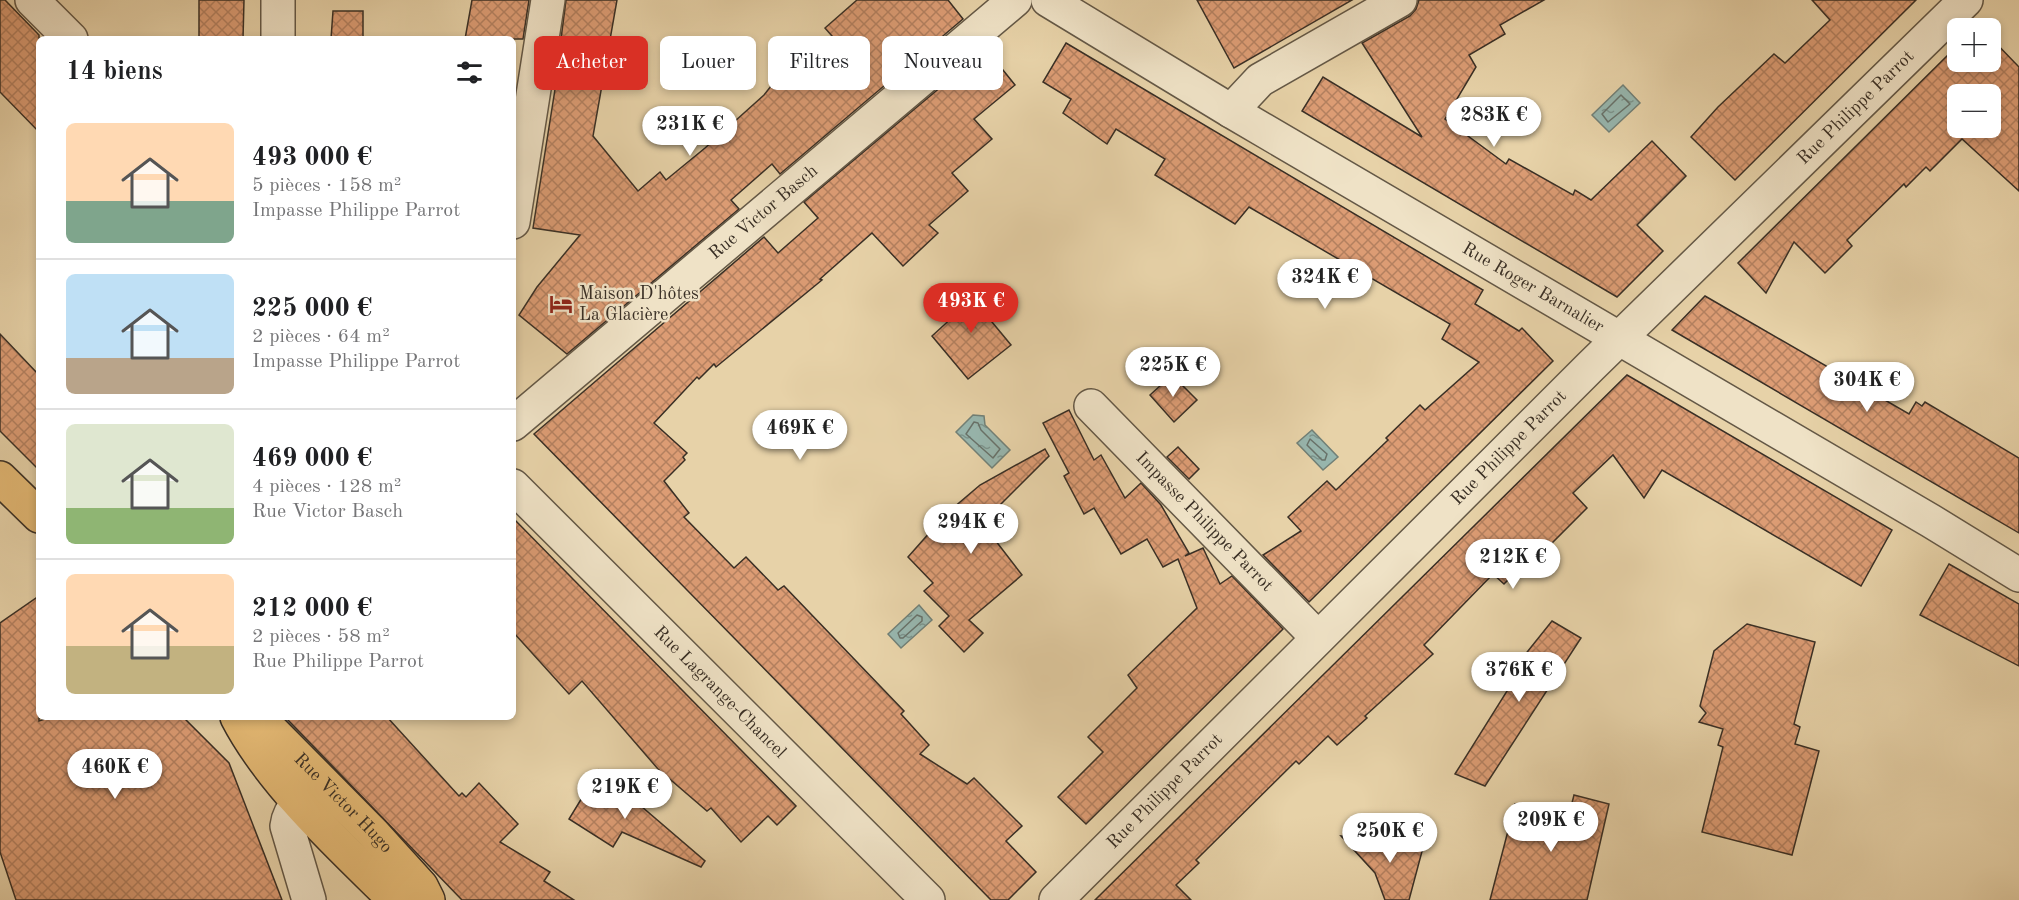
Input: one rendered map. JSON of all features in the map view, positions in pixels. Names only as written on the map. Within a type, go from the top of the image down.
[{"type":"main road","points":[[0,478],[36,513]]},
{"type":"main road","name":"Rue Victor Hugo","points":[[239,720],[252,745],[300,802],[395,900]]},
{"type":"main road","name":"Rue Victor Hugo","points":[[253,720],[271,730],[338,797],[421,886],[428,900]]},
{"type":"street","points":[[32,0],[68,36]]},
{"type":"street","points":[[278,0],[278,36]]},
{"type":"street","points":[[516,203],[548,0]]},
{"type":"street","name":"Rue Victor Basch","points":[[516,416],[1015,0]]},
{"type":"street","name":"Rue Roger Barnalier","points":[[1048,0],[2019,575]]},
{"type":"street","points":[[1232,111],[1260,80],[1400,0]]},
{"type":"street","name":"Rue Philippe Parrot","points":[[1056,900],[1318,638],[1966,0]]},
{"type":"street","name":"Impasse Philippe Parrot","points":[[1091,406],[1318,638]]},
{"type":"street","name":"Rue Lagrange-Chancel","points":[[516,489],[928,900]]},
{"type":"street","points":[[309,900],[287,826],[288,814],[307,796],[321,792],[338,797]]},
{"type":"water","points":[[1623,85],[1640,103],[1609,132],[1592,115]]},
{"type":"water","points":[[973,415],[984,416],[985,425],[1010,450],[992,468],[956,432]]},
{"type":"water","points":[[1312,430],[1338,457],[1323,470],[1297,443]]},
{"type":"water","points":[[919,605],[932,620],[901,648],[888,634]]},
{"type":"building","points":[[0,0],[5,0],[39,35],[36,36],[36,129],[0,92]]},
{"type":"building","points":[[199,0],[244,0],[243,36],[199,36]]},
{"type":"building","points":[[472,0],[529,0],[523,39],[516,39],[516,36],[466,36]]},
{"type":"building","points":[[566,0],[617,0],[611,36],[561,36]]},
{"type":"building","points":[[857,0],[948,0],[963,19],[943,36],[882,36],[882,88],[780,174],[772,164],[731,200],[739,209],[567,354],[519,315],[537,287],[580,235],[533,228],[555,90],[601,90],[593,136],[638,191],[660,172],[666,180],[705,148],[768,90],[870,90],[870,36],[832,36],[825,28]]},
{"type":"building","points":[[1197,0],[1352,0],[1234,68]]},
{"type":"building","points":[[1419,0],[1544,0],[1500,25],[1505,34],[1469,55],[1476,67],[1445,119],[1506,164],[1509,159],[1573,195],[1575,190],[1591,200],[1652,141],[1686,176],[1637,225],[1663,251],[1617,297],[1302,111],[1323,77],[1422,137],[1362,43],[1410,16]]},
{"type":"building","points":[[1812,0],[1916,0],[1735,180],[1691,137],[1718,107],[1774,54],[1785,63],[1830,20]]},
{"type":"building","points":[[333,11],[363,11],[363,36],[331,36]]},
{"type":"building","points":[[1066,43],[1483,290],[1475,304],[1519,331],[1522,328],[1553,361],[1309,602],[1263,555],[1301,531],[1288,517],[1327,481],[1336,490],[1388,440],[1386,438],[1420,405],[1425,410],[1479,362],[1442,339],[1450,324],[1249,207],[1235,224],[1155,175],[1165,159],[1116,129],[1107,144],[1063,113],[1071,99],[1043,82]]},
{"type":"building","points":[[2001,48],[2019,67],[2019,191],[1962,139],[1930,171],[1926,167],[1906,187],[1904,184],[1847,240],[1852,246],[1825,273],[1794,242],[1766,293],[1738,263],[1947,56],[1947,72],[2001,72]]},
{"type":"building","points":[[1003,70],[1015,85],[974,119],[992,139],[952,173],[968,191],[929,225],[938,233],[903,266],[872,233],[820,279],[822,280],[716,367],[714,364],[699,379],[697,377],[654,423],[687,453],[683,457],[685,460],[664,481],[689,513],[684,517],[734,568],[746,557],[778,590],[784,586],[904,711],[901,714],[929,745],[920,754],[967,784],[974,778],[1022,826],[1006,841],[1036,872],[1008,900],[991,900],[534,434],[764,237],[778,253],[818,218],[804,202],[937,90],[1003,90]]},
{"type":"building","points":[[972,287],[998,316],[992,322],[1011,345],[968,379],[932,336],[955,315],[949,306]]},
{"type":"building","points":[[1705,296],[1909,414],[1916,402],[1922,406],[1925,402],[2019,458],[2019,533],[1672,330]]},
{"type":"building","points":[[0,334],[36,372],[36,467],[0,431]]},
{"type":"building","points":[[1172,375],[1197,400],[1174,422],[1150,395]]},
{"type":"building","points":[[1627,375],[1892,530],[1861,586],[1662,470],[1644,498],[1613,455],[1573,493],[1587,508],[1550,545],[1547,541],[1504,584],[1493,574],[1424,645],[1433,654],[1365,716],[1367,718],[1337,745],[1328,736],[1299,764],[1296,761],[1196,860],[1199,863],[1176,885],[1191,900],[1095,900]]},
{"type":"building","points":[[1069,410],[1094,460],[1101,455],[1125,498],[1141,483],[1161,505],[1189,553],[1185,556],[1203,548],[1220,584],[1232,576],[1283,629],[1086,824],[1058,797],[1103,752],[1088,737],[1137,688],[1128,675],[1197,608],[1178,559],[1163,567],[1147,539],[1121,554],[1094,508],[1084,514],[1064,476],[1069,473],[1043,423]]},
{"type":"building","points":[[1178,447],[1199,469],[1189,479],[1167,457]]},
{"type":"building","points":[[1045,449],[1049,456],[982,523],[1022,575],[969,620],[983,633],[964,652],[939,626],[949,616],[924,591],[933,583],[908,557],[946,514],[980,485]]},
{"type":"building","points":[[516,521],[796,806],[777,825],[768,816],[741,842],[711,808],[707,811],[658,769],[582,681],[569,694],[516,635]]},
{"type":"building","points":[[1949,564],[2019,604],[2019,666],[1920,615]]},
{"type":"building","points":[[36,598],[36,720],[186,720],[229,763],[282,900],[16,900],[0,852],[0,623]]},
{"type":"building","points":[[1552,621],[1581,638],[1485,786],[1455,774],[1524,664],[1520,661]]},
{"type":"building","points":[[1747,624],[1815,642],[1794,724],[1800,727],[1795,744],[1819,751],[1792,855],[1702,832],[1723,747],[1718,745],[1723,729],[1699,722],[1706,713],[1700,706],[1714,651]]},
{"type":"building","points":[[288,720],[390,720],[459,796],[462,793],[466,797],[479,783],[518,824],[500,842],[550,872],[544,881],[574,900],[462,900]]},
{"type":"building","points":[[599,770],[705,861],[701,867],[622,832],[613,847],[569,819]]},
{"type":"building","points":[[1574,795],[1609,804],[1587,900],[1490,900],[1515,804],[1569,815]]},
{"type":"building","points":[[1341,836],[1424,844],[1409,900],[1385,900],[1375,873]]},
{"type":"place","name":"Maison D'hôtes La Glacière","points":[[561,304]]}]
